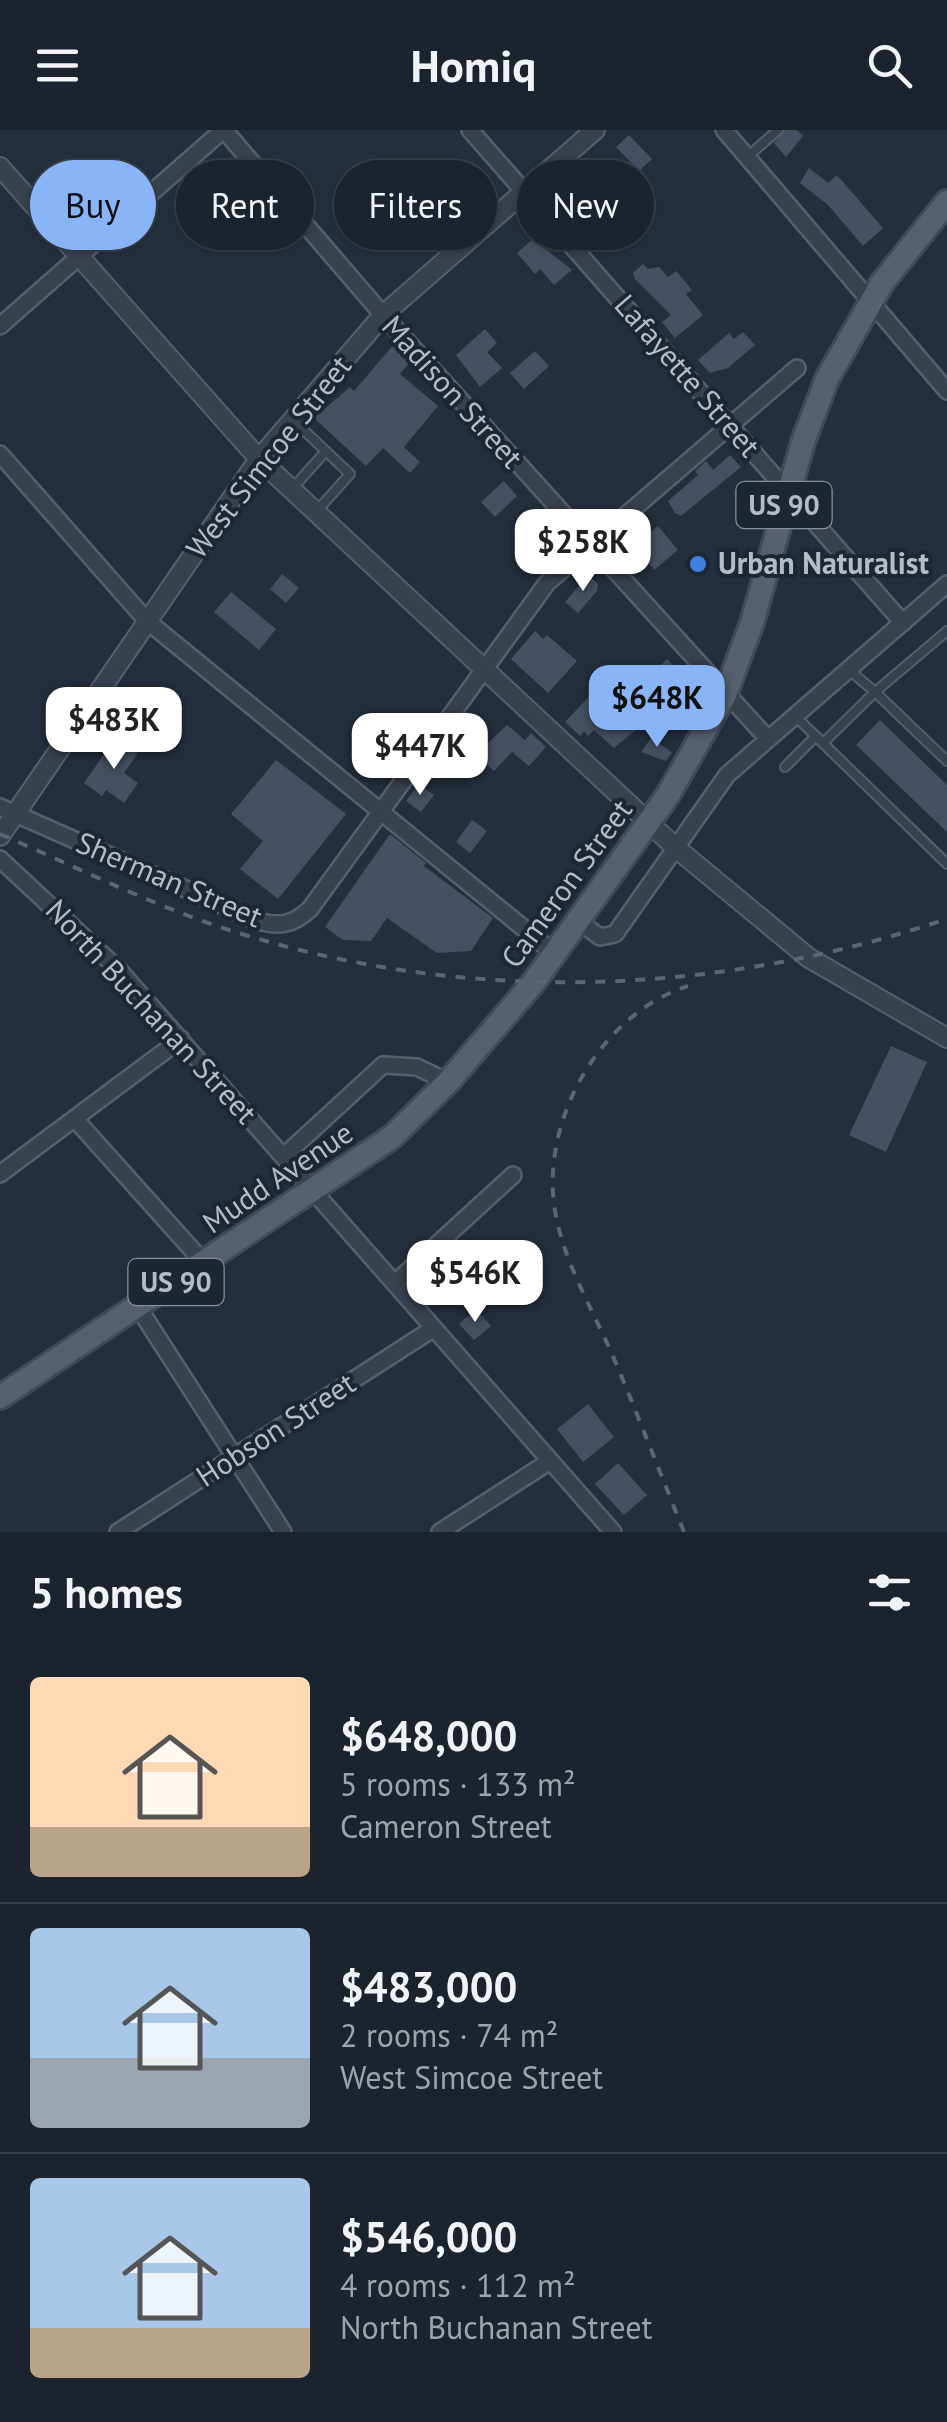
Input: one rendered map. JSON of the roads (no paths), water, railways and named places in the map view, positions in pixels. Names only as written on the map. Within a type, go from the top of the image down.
[{"type":"main road","name":"Cameron Street","points":[[472,1054],[554,953],[648,823],[726,695],[752,624],[788,492],[827,379],[905,250],[946,204]]},
{"type":"main road","name":"Mudd Avenue","points":[[0,1397],[392,1137],[472,1054]]},
{"type":"street","points":[[0,326],[224,130]]},
{"type":"street","name":"Madison Street","points":[[224,130],[384,315],[767,738]]},
{"type":"street","name":"Lafayette Street","points":[[470,130],[517,184]]},
{"type":"street","name":"West Simcoe Street","points":[[561,160],[596,130]]},
{"type":"street","points":[[724,130],[947,392]]},
{"type":"street","points":[[0,167],[259,460],[648,823],[809,958],[947,1038]]},
{"type":"street","name":"West Simcoe Street","points":[[0,836],[7,811],[259,460],[384,315],[517,198]]},
{"type":"street","name":"Lafayette Street","points":[[575,250],[903,623]]},
{"type":"street","name":"Sherman Street","points":[[7,811],[258,921],[284,925],[310,909],[538,593],[589,544],[797,368]]},
{"type":"street","points":[[0,454],[147,621],[554,953]]},
{"type":"street","points":[[578,921],[600,937],[616,934],[727,775],[947,584]]},
{"type":"street","name":"North Buchanan Street","points":[[0,858],[83,932],[181,1038],[613,1532]]},
{"type":"street","points":[[0,1174],[181,1038]]},
{"type":"street","points":[[284,1156],[383,1065],[418,1067],[448,1082]]},
{"type":"street","points":[[76,1119],[204,1263]]},
{"type":"street","points":[[395,1283],[513,1175]]},
{"type":"street","points":[[138,1306],[283,1532]]},
{"type":"street","name":"Hobson Street","points":[[118,1532],[434,1328]]},
{"type":"street","points":[[440,1532],[550,1461]]},
{"type":"lane","points":[[746,157],[778,130]]},
{"type":"lane","points":[[293,420],[350,474],[315,513]]},
{"type":"lane","points":[[291,490],[326,451]]},
{"type":"lane","points":[[785,768],[947,631]]},
{"type":"lane","points":[[848,669],[947,762]]},
{"type":"lane","points":[[794,715],[947,864]]},
{"type":"railway","points":[[0,834],[152,901],[245,935],[332,958],[420,973],[509,981],[598,982],[686,976],[774,963],[861,944],[947,919]]},
{"type":"railway","points":[[684,1532],[564,1245],[554,1204],[553,1170],[558,1136],[569,1103],[605,1043],[657,999],[688,986]]},
{"type":"place","name":"Urban Naturalist","points":[[698,564]]}]
